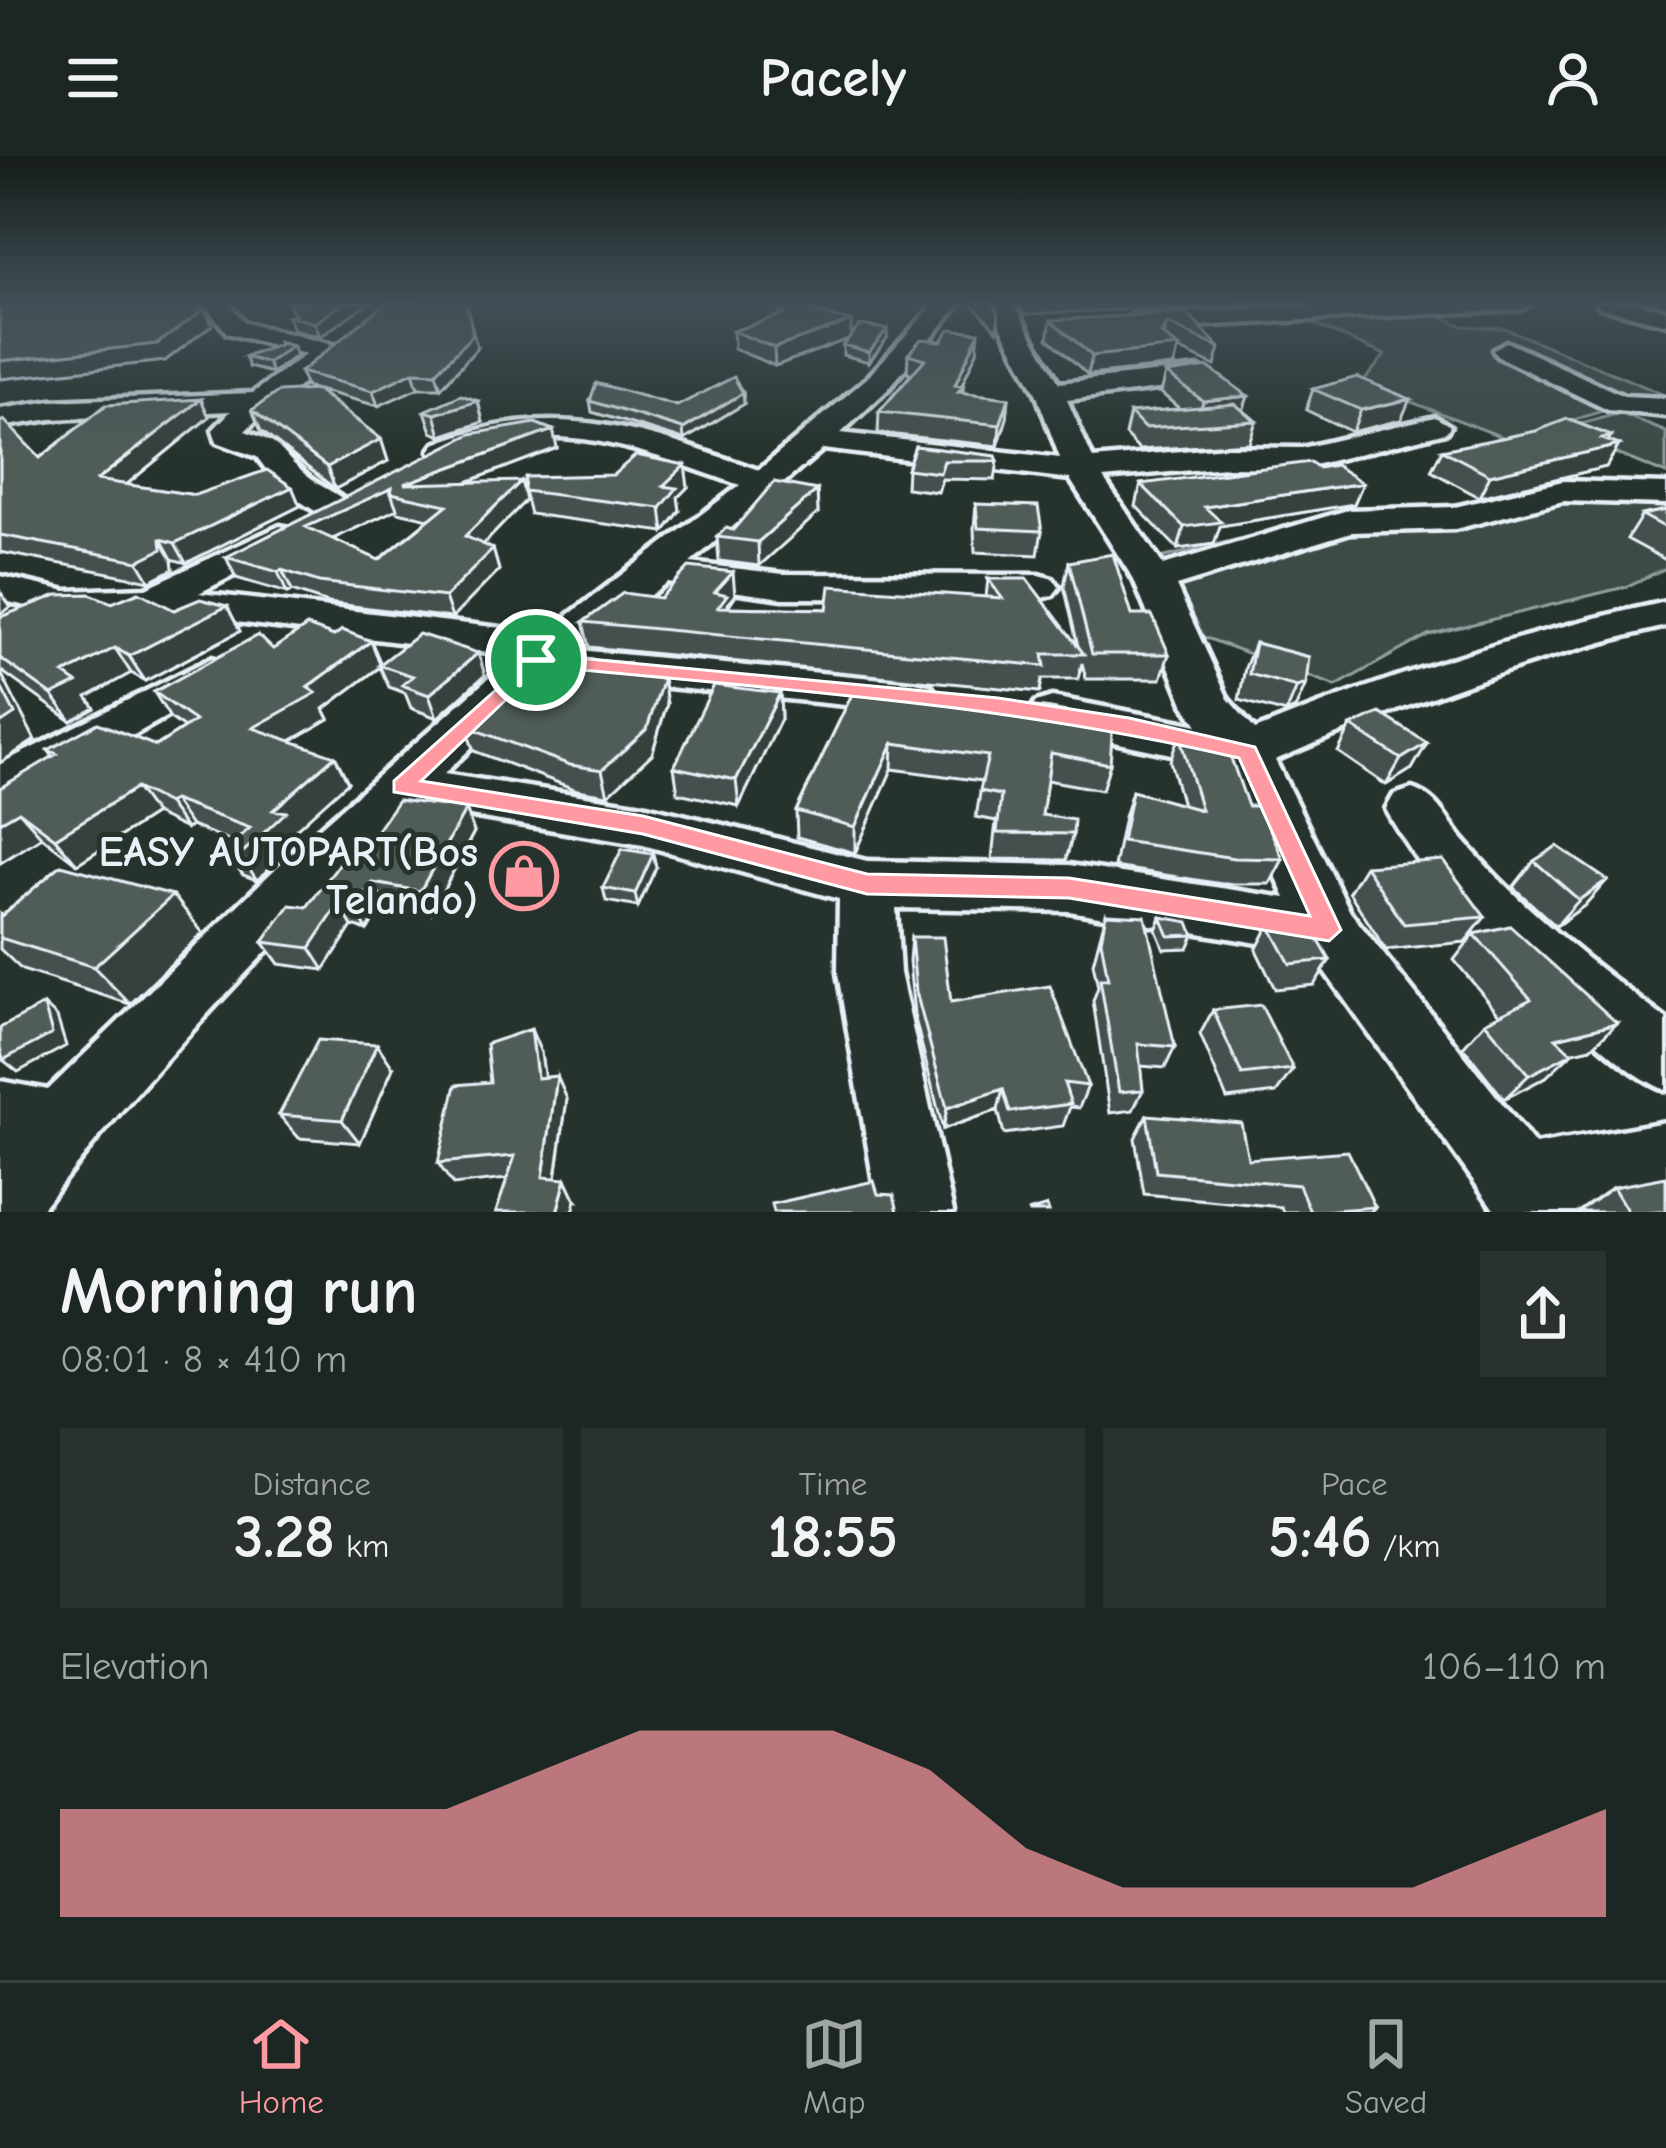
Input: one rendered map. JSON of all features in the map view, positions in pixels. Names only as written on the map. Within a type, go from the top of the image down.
[{"type":"street","points":[[326,351],[296,380],[259,401],[227,433],[268,450],[293,482],[334,509]]},
{"type":"street","points":[[0,1202],[30,1122],[545,653],[658,570],[816,439],[906,351]]},
{"type":"street","points":[[1033,351],[1081,470],[1154,580],[1208,706],[1247,752],[1329,930],[1531,1198],[1666,1158]]},
{"type":"street","points":[[1509,351],[1618,404],[1666,407]]},
{"type":"street","points":[[1050,393],[1199,376]]},
{"type":"street","points":[[0,418],[51,410],[259,401]]},
{"type":"street","points":[[408,471],[504,428],[554,425],[634,442],[763,482]]},
{"type":"street","points":[[816,439],[1081,470],[1226,457],[1302,458],[1435,426]]},
{"type":"street","points":[[154,600],[371,490]]},
{"type":"street","points":[[1154,580],[1253,554],[1348,521],[1455,518],[1563,491],[1666,494]]},
{"type":"street","points":[[658,570],[783,586],[1039,587]]},
{"type":"street","points":[[0,588],[66,603],[154,600],[545,653],[956,701]]},
{"type":"street","points":[[0,633],[66,603]]},
{"type":"street","points":[[1020,708],[1129,725],[1247,752],[1408,685],[1561,637],[1666,614]]},
{"type":"street","points":[[0,787],[303,619]]},
{"type":"street","points":[[402,787],[643,825],[867,884],[1069,888],[1329,930]]},
{"type":"street","points":[[1412,809],[1436,848],[1486,906],[1569,983],[1666,1058]]},
{"type":"street","points":[[867,884],[869,973],[916,1212]]},
{"type":"shaded area","points":[[1376,351],[1560,351],[1660,393],[1510,440],[1362,383],[1385,355]]},
{"type":"shaded area","points":[[1620,413],[1666,432],[1666,474],[1558,430]]},
{"type":"shaded area","points":[[1566,478],[1666,492],[1666,568],[1625,587],[1428,635],[1336,686],[1190,632],[1148,561],[1334,516],[1414,522],[1450,505]]},
{"type":"building","points":[[0,351],[90,351],[0,361]]},
{"type":"building","points":[[261,351],[285,351],[268,363],[245,357]]},
{"type":"building","points":[[326,351],[457,351],[436,373],[413,372],[373,391],[300,372]]},
{"type":"building","points":[[970,351],[955,385],[963,386],[958,392],[1009,398],[1000,425],[879,412],[925,359],[908,354]]},
{"type":"building","points":[[1087,351],[1138,351],[1092,356]]},
{"type":"building","points":[[1208,367],[1248,396],[1203,401],[1166,373]]},
{"type":"building","points":[[734,377],[743,393],[683,429],[590,401],[596,383],[677,406]]},
{"type":"building","points":[[1357,377],[1410,399],[1361,410],[1313,389]]},
{"type":"building","points":[[317,390],[381,439],[327,467],[252,410],[278,392]]},
{"type":"building","points":[[461,395],[478,401],[435,414],[425,411]]},
{"type":"building","points":[[201,399],[97,480],[195,495],[267,470],[292,487],[175,543],[161,539],[162,549],[138,561],[0,535],[0,422],[4,420],[40,458],[106,405]]},
{"type":"building","points":[[1235,404],[1256,421],[1144,428],[1130,413]]},
{"type":"building","points":[[1567,419],[1611,436],[1602,439],[1619,445],[1490,475],[1442,450],[1536,431]]},
{"type":"building","points":[[535,423],[553,430],[404,484],[521,481],[465,536],[493,549],[445,597],[319,582],[226,557],[471,434]],"holes":[[[392,488],[391,493],[447,505],[379,560],[306,527]]]},
{"type":"building","points":[[915,446],[996,456],[998,461],[944,461],[940,473],[907,469]]},
{"type":"building","points":[[636,455],[685,465],[663,486],[677,488],[661,508],[524,491],[525,477],[613,475]]},
{"type":"building","points":[[1310,462],[1319,468],[1335,465],[1363,483],[1205,507],[1221,522],[1184,527],[1141,484]]},
{"type":"building","points":[[774,482],[817,490],[758,542],[717,537],[726,528],[733,530]]},
{"type":"building","points":[[976,504],[1038,506],[1042,531],[978,528]]},
{"type":"building","points":[[1666,510],[1666,528],[1642,515]]},
{"type":"building","points":[[1113,554],[1132,615],[1152,615],[1169,654],[1092,654],[1069,562]]},
{"type":"building","points":[[689,567],[733,572],[715,592],[727,595],[718,607],[827,609],[830,586],[1002,598],[988,579],[1027,579],[1084,654],[1043,654],[1045,666],[583,622],[623,593],[660,598]]},
{"type":"building","points":[[139,592],[174,610],[200,599],[227,606],[129,656],[115,648],[64,674],[77,683],[52,695],[0,658],[0,617],[57,595],[90,594],[112,603]]},
{"type":"building","points":[[307,626],[334,636],[342,630],[371,641],[307,687],[316,693],[253,728],[335,756],[273,810],[286,812],[240,855],[225,850],[250,828],[173,800],[168,804],[136,788],[55,838],[19,811],[0,822],[0,788],[57,754],[48,750],[98,723],[156,746],[195,721],[154,692],[258,635],[273,649]]},
{"type":"building","points":[[419,634],[478,653],[429,695],[402,685],[413,676],[379,665]]},
{"type":"building","points":[[1255,643],[1309,657],[1306,684],[1297,687],[1249,674]]},
{"type":"building","points":[[541,655],[628,663],[627,674],[663,679],[647,729],[602,770],[570,765],[465,726]]},
{"type":"building","points":[[857,684],[1113,721],[1110,764],[1051,753],[1042,815],[1074,820],[1073,834],[997,833],[1001,795],[980,791],[988,756],[893,743],[855,827],[796,811]]},
{"type":"building","points":[[0,685],[15,714],[0,724]]},
{"type":"building","points":[[714,685],[780,693],[736,780],[674,767]]},
{"type":"building","points":[[1380,713],[1427,743],[1401,759],[1351,726]]},
{"type":"building","points":[[1179,735],[1225,741],[1248,806],[1260,806],[1283,859],[1234,858],[1122,841],[1132,791],[1201,810]]},
{"type":"building","points":[[398,800],[466,809],[420,891],[373,883],[354,907],[339,904],[310,948],[263,942],[290,905],[307,907],[359,838],[370,840]]},
{"type":"building","points":[[1557,846],[1607,880],[1579,900],[1534,861]]},
{"type":"building","points":[[622,849],[653,854],[635,894],[603,888]]},
{"type":"building","points":[[1443,860],[1485,917],[1404,924],[1365,866]]},
{"type":"building","points":[[61,865],[173,895],[94,967],[0,938],[0,917]]},
{"type":"building","points":[[1106,914],[1145,916],[1175,1047],[1138,1044],[1143,1090],[1119,1092],[1100,979],[1108,979],[1101,940]]},
{"type":"building","points":[[1161,917],[1189,922],[1194,935],[1169,936]]},
{"type":"building","points":[[1269,925],[1312,929],[1330,960],[1290,964]]},
{"type":"building","points":[[1510,926],[1617,1023],[1556,1038],[1572,1053],[1529,1075],[1485,1022],[1531,999],[1474,934]]},
{"type":"building","points":[[911,937],[943,937],[951,1002],[1050,986],[1088,1086],[1064,1083],[1071,1104],[1010,1112],[1003,1089],[947,1108],[916,992]]},
{"type":"building","points":[[44,1005],[52,1034],[3,1060],[0,1028]]},
{"type":"building","points":[[1261,1005],[1293,1069],[1242,1075],[1213,1010]]},
{"type":"building","points":[[531,1029],[537,1078],[557,1076],[543,1177],[566,1179],[557,1212],[496,1212],[515,1156],[438,1163],[456,1085],[490,1082],[486,1044]]},
{"type":"building","points":[[318,1040],[377,1044],[342,1120],[279,1115]]},
{"type":"building","points":[[1147,1115],[1241,1123],[1248,1159],[1348,1151],[1375,1207],[1310,1212],[1299,1185],[1156,1172]]},
{"type":"building","points":[[1666,1177],[1666,1212],[1628,1212],[1613,1187]]},
{"type":"building","points":[[874,1181],[878,1194],[894,1195],[898,1212],[774,1212],[772,1204]]},
{"type":"place","name":"EASY AUTOPART(Bos Telando)","points":[[524,876]]},
{"type":"route","points":[[536,660],[998,705],[1129,725],[1247,752],[1329,930],[1069,888],[867,884],[643,825],[402,787],[536,660]]}]
